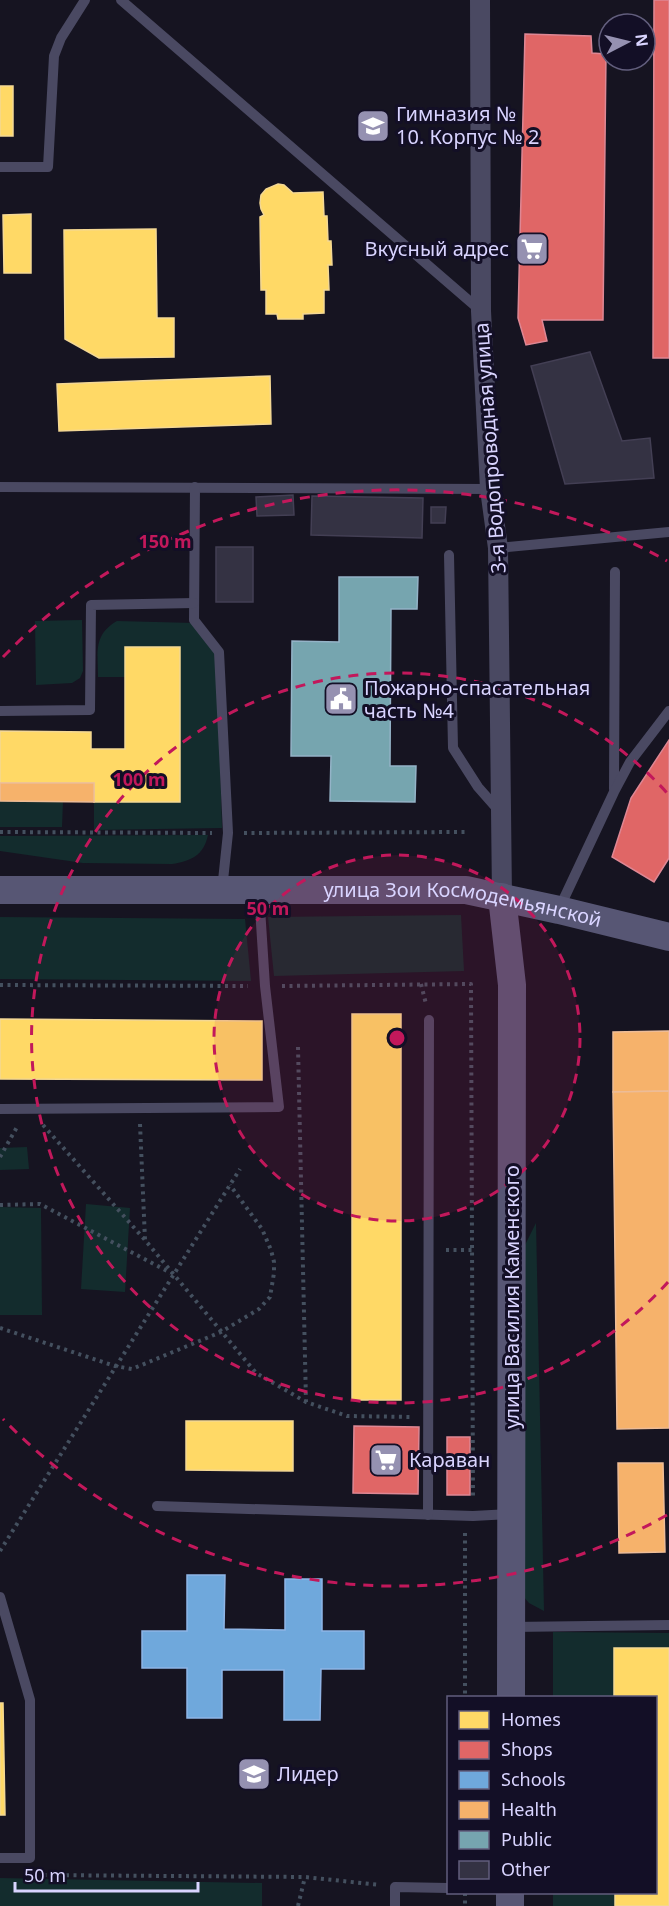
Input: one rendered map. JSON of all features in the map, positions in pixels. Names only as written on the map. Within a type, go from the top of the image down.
[{"type":"main road","name":"улица Зои Космодемьянской","points":[[0,890],[466,890],[669,937]]},
{"type":"main road","name":"улица Василия Каменского","points":[[502,897],[512,985],[511,1696]]},
{"type":"street","name":"3-я Водопроводная улица","points":[[480,0],[481,311],[490,489],[498,548],[502,897]]},
{"type":"lane","points":[[0,167],[48,167],[54,56],[61,38],[85,0]]},
{"type":"lane","points":[[121,0],[481,311]]},
{"type":"lane","points":[[0,487],[490,489]]},
{"type":"lane","points":[[195,487],[194,620],[219,652],[228,833],[222,890]]},
{"type":"lane","points":[[498,548],[669,532]]},
{"type":"lane","points":[[449,555],[453,748],[478,787],[500,812]]},
{"type":"lane","points":[[614,792],[615,572]]},
{"type":"lane","points":[[0,711],[90,710],[91,605],[194,603]]},
{"type":"lane","points":[[559,910],[630,762],[669,711]]},
{"type":"lane","points":[[0,1109],[279,1107],[264,986],[259,890]]},
{"type":"lane","points":[[428,1515],[429,1020]]},
{"type":"lane","points":[[157,1506],[428,1515],[511,1514]]},
{"type":"lane","points":[[0,1597],[30,1700],[30,1858],[0,1858]]},
{"type":"lane","points":[[511,1627],[669,1625]]},
{"type":"lane","points":[[395,1906],[395,1887],[447,1888]]},
{"type":"path","points":[[0,986],[471,984],[473,1516],[465,1527],[465,1696]]},
{"type":"path","points":[[298,1047],[306,1402]]},
{"type":"path","points":[[0,1157],[28,1109],[145,1240],[255,1373],[306,1402],[347,1416],[428,1418]]},
{"type":"path","points":[[140,1109],[145,1240]]},
{"type":"path","points":[[0,1551],[240,1169]]},
{"type":"path","points":[[0,1328],[115,1366],[132,1369],[221,1332],[259,1309],[270,1297],[274,1262],[267,1239],[230,1185]]},
{"type":"path","points":[[0,1205],[40,1204],[174,1275]]},
{"type":"path","points":[[429,1250],[472,1250]]},
{"type":"path","points":[[30,1858],[30,1875],[305,1877],[395,1887]]},
{"type":"path","points":[[298,1906],[305,1877]]},
{"type":"green space","points":[[82,620],[83,671],[80,678],[72,683],[36,685],[35,621]]},
{"type":"green space","points":[[117,621],[194,623],[217,655],[222,828],[94,830],[94,802],[180,801],[180,648],[125,677],[98,677],[100,638],[109,626]]},
{"type":"green space","points":[[0,801],[63,801],[62,827],[0,827]]},
{"type":"green space","points":[[208,835],[203,848],[196,856],[172,864],[83,863],[0,851],[0,836]]},
{"type":"green space","points":[[461,915],[464,971],[274,976],[268,917]]},
{"type":"green space","points":[[0,917],[245,919],[251,981],[0,979]]},
{"type":"green space","points":[[27,1147],[29,1169],[0,1170],[0,1148]]},
{"type":"green space","points":[[86,1204],[130,1208],[125,1292],[81,1289]]},
{"type":"green space","points":[[0,1207],[41,1208],[42,1315],[0,1315]]},
{"type":"green space","points":[[536,1223],[544,1611],[529,1603],[523,1596],[523,1249]]},
{"type":"green space","points":[[553,1632],[669,1633],[669,1648],[615,1696],[553,1696]]},
{"type":"green space","points":[[0,1878],[262,1883],[262,1906],[0,1906]]},
{"type":"green space","points":[[553,1894],[615,1894],[615,1906],[553,1906]]},
{"type":"building: Homes","points":[[0,86],[13,86],[13,136],[0,136]]},
{"type":"building: Homes","points":[[278,184],[284,185],[293,193],[323,192],[328,241],[331,241],[332,265],[328,265],[329,290],[324,290],[324,313],[303,314],[303,319],[278,319],[277,314],[266,314],[266,290],[261,290],[260,217],[264,215],[260,203],[261,195],[266,189]]},
{"type":"building: Homes","points":[[31,214],[31,273],[4,273],[3,215]]},
{"type":"building: Homes","points":[[156,229],[157,318],[174,318],[174,357],[99,358],[65,339],[64,230]]},
{"type":"building: Homes","points":[[270,376],[271,424],[59,431],[57,384]]},
{"type":"building: Homes","points":[[125,647],[180,647],[180,802],[94,802],[94,783],[0,783],[0,731],[91,732],[91,749],[125,749]]},
{"type":"building: Homes","points":[[352,1014],[401,1014],[401,1400],[352,1400]]},
{"type":"building: Homes","points":[[0,1019],[262,1021],[262,1080],[0,1079]]},
{"type":"building: Homes","points":[[186,1421],[293,1421],[293,1471],[186,1470]]},
{"type":"building: Homes","points":[[614,1648],[669,1648],[669,1906],[615,1906],[615,1894],[657,1894],[657,1696],[614,1696]]},
{"type":"building: Homes","points":[[0,1703],[3,1703],[5,1815],[0,1815]]},
{"type":"building: Shops","points":[[654,0],[669,0],[669,358],[653,358],[654,72],[657,72],[657,12],[654,12]]},
{"type":"building: Shops","points":[[525,34],[591,36],[592,53],[597,53],[597,72],[606,72],[603,320],[542,320],[547,341],[526,345],[518,318]]},
{"type":"building: Shops","points":[[669,740],[669,858],[654,882],[612,857],[631,798]]},
{"type":"building: Shops","name":"Караван","points":[[354,1426],[419,1427],[418,1494],[353,1493]]},
{"type":"building: Shops","points":[[447,1437],[470,1437],[470,1495],[447,1495]]},
{"type":"building: Schools","points":[[187,1575],[225,1575],[224,1629],[285,1630],[285,1579],[322,1579],[322,1631],[364,1631],[364,1669],[321,1669],[320,1720],[284,1720],[284,1670],[222,1670],[222,1718],[187,1718],[187,1668],[142,1668],[142,1631],[187,1631]]},
{"type":"building: Health","points":[[0,783],[94,783],[94,802],[0,801]]},
{"type":"building: Health","points":[[669,1031],[669,1091],[613,1092],[613,1032]]},
{"type":"building: Health","points":[[669,1091],[669,1428],[617,1429],[613,1092]]},
{"type":"building: Health","points":[[618,1463],[663,1463],[665,1552],[619,1553]]},
{"type":"building: Public","name":"Пожарно-спасательная часть №4","points":[[339,577],[418,577],[417,609],[391,609],[390,766],[416,766],[415,802],[330,801],[331,756],[291,756],[292,641],[339,642]]},
{"type":"building: Other","points":[[590,352],[622,441],[650,438],[654,478],[565,484],[531,366]]},
{"type":"building: Other","points":[[293,495],[294,515],[257,516],[256,497]]},
{"type":"building: Other","points":[[312,496],[423,498],[422,538],[311,535]]},
{"type":"building: Other","points":[[431,507],[446,507],[445,523],[431,523]]},
{"type":"building: Other","points":[[216,547],[253,547],[253,602],[216,602]]},
{"type":"place","name":"Гимназия № 10. Корпус № 2","points":[[373,126]]},
{"type":"place","name":"Вкусный адрес","points":[[532,249]]},
{"type":"place","name":"Пожарно-спасательная часть №4","points":[[341,699]]},
{"type":"place","name":"Караван","points":[[386,1460]]},
{"type":"place","name":"Лидер","points":[[254,1774]]}]
